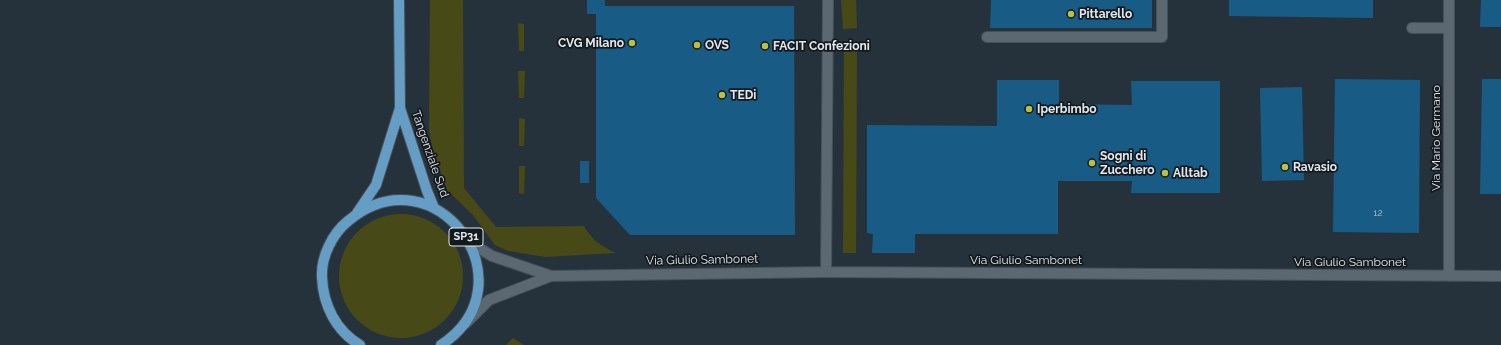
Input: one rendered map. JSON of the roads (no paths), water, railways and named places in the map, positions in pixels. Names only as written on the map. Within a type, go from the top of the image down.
[{"type":"main road","name":"Tangenziale Sud","points":[[357,213],[376,185],[400,108],[400,0]]},
{"type":"main road","name":"Tangenziale Sud","points":[[400,108],[424,184],[434,208]]},
{"type":"main road","name":"SP31","points":[[360,345],[353,341],[339,328],[329,312],[324,294],[322,275],[325,257],[332,240],[343,225],[357,213],[376,204],[395,200],[415,202],[434,208],[448,217],[460,228],[469,242],[476,258],[478,276],[477,294],[472,311],[462,327],[450,339],[441,345]]},
{"type":"street","points":[[826,272],[828,0]]},
{"type":"street","points":[[987,37],[1162,37],[1162,0]]},
{"type":"street","name":"Via Mario Germano","points":[[1449,0],[1449,276]]},
{"type":"street","points":[[1412,28],[1449,28]]},
{"type":"street","name":"Via Giulio Sambonet","points":[[469,242],[492,256],[551,276],[826,272],[1501,276]]},
{"type":"street","name":"Via Giulio Sambonet","points":[[462,327],[489,300],[551,276]]},
{"type":"place","name":"Pittarello","points":[[1071,14]]},
{"type":"place","name":"CVG Milano","points":[[632,43]]},
{"type":"place","name":"OVS","points":[[697,45]]},
{"type":"place","name":"FACIT Confezioni","points":[[765,46]]},
{"type":"place","name":"TEDi","points":[[722,95]]},
{"type":"place","name":"Iperbimbo","points":[[1029,109]]},
{"type":"place","name":"Sogni di Zucchero","points":[[1092,163]]},
{"type":"place","name":"Ravasio","points":[[1285,167]]},
{"type":"place","name":"Alltab","points":[[1165,173]]}]
